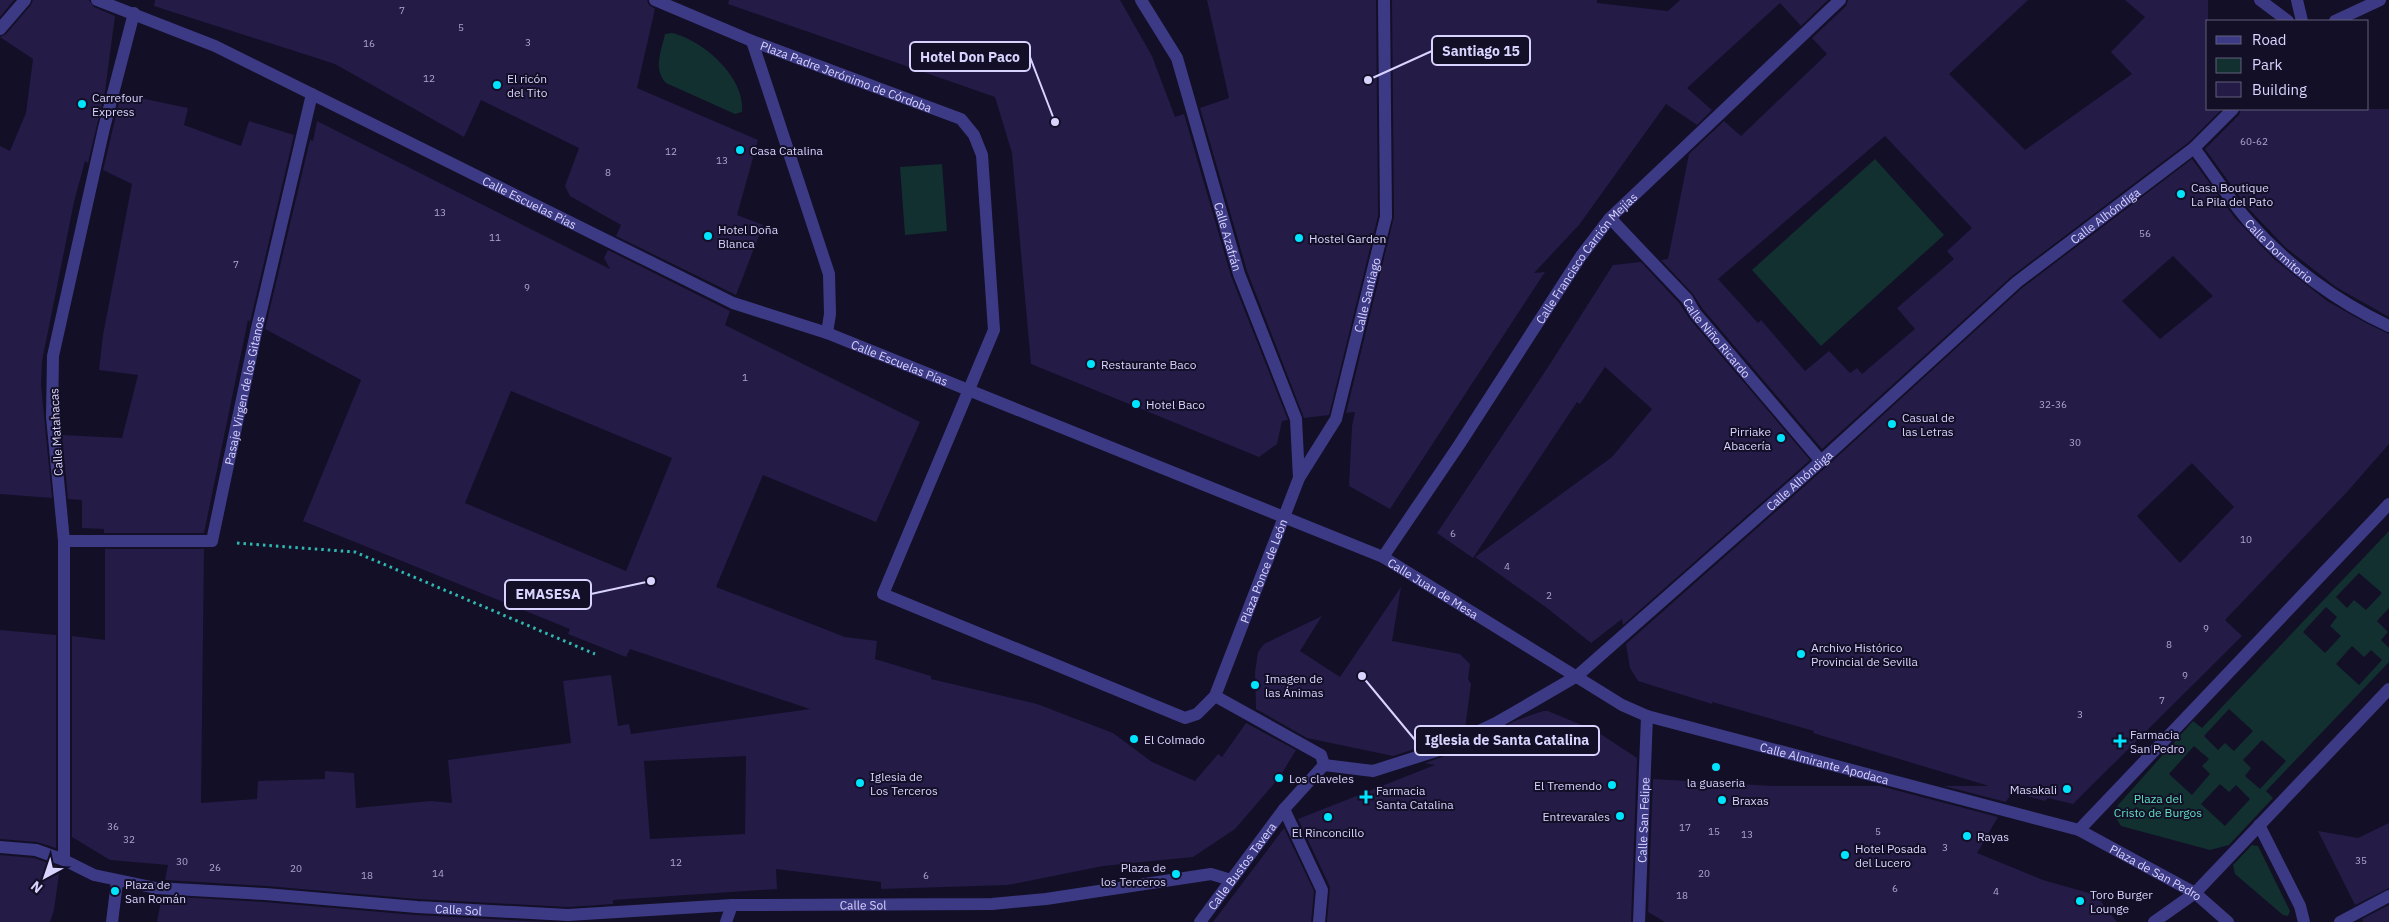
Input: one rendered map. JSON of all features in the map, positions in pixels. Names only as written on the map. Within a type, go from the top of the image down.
[{"type":"street","points":[[0,29],[25,0]]},
{"type":"street","name":"Calle Escuelas Pías","points":[[97,0],[215,46],[733,303],[827,332],[967,390]]},
{"type":"street","points":[[654,0],[752,41]]},
{"type":"street","name":"Calle Azafrán","points":[[1141,0],[1177,58],[1239,274],[1296,419],[1299,478]]},
{"type":"street","name":"Calle Santiago","points":[[1284,516],[1299,478],[1336,419],[1386,217],[1384,0]]},
{"type":"street","name":"Calle Francisco Carrión Mejías","points":[[1383,557],[1459,445],[1581,256],[1610,218],[1840,0]]},
{"type":"street","points":[[2260,0],[2287,20]]},
{"type":"street","points":[[2296,0],[2302,20]]},
{"type":"street","points":[[2337,20],[2380,0]]},
{"type":"street","name":"Calle Matahacas","points":[[64,860],[64,541],[52,418],[53,356],[104,128],[134,13]]},
{"type":"street","name":"Plaza Padre Jerónimo de Córdoba","points":[[752,41],[829,274],[830,314],[827,332]]},
{"type":"street","name":"Plaza Padre Jerónimo de Córdoba","points":[[752,41],[961,119],[974,135],[982,155],[994,330],[967,390]]},
{"type":"street","name":"Pasaje Virgen de los Gitanos","points":[[212,541],[257,328],[312,94]]},
{"type":"street","name":"Calle Alhóndiga","points":[[1324,765],[1373,771],[1439,750],[1496,723],[1577,676],[1821,461],[2017,282],[2194,148],[2232,110]]},
{"type":"street","name":"Calle Dormitorio","points":[[2194,148],[2249,222],[2301,272],[2371,318],[2389,326]]},
{"type":"street","name":"Calle Niño Ricardo","points":[[1610,218],[1687,299],[1695,313],[1821,461]]},
{"type":"street","name":"Plaza Ponce de León","points":[[967,390],[1284,516],[1215,696],[1197,714],[1185,718],[883,594],[967,390]]},
{"type":"street","points":[[2079,830],[2389,504]]},
{"type":"street","name":"Calle Juan de Mesa","points":[[1284,516],[1383,557],[1577,676]]},
{"type":"street","points":[[64,541],[212,541]]},
{"type":"street","name":"Calle Almirante Apodaca","points":[[1577,676],[1622,705],[1647,716],[2079,830]]},
{"type":"street","points":[[2154,922],[2195,893],[2389,689]]},
{"type":"street","points":[[1215,696],[1321,755],[1324,765]]},
{"type":"street","name":"Calle San Felipe","points":[[1639,922],[1647,716]]},
{"type":"street","name":"Calle Bustos Tavera","points":[[1200,922],[1284,809],[1324,765]]},
{"type":"street","points":[[1284,809],[1322,890],[1319,922]]},
{"type":"street","points":[[2260,825],[2300,906],[2304,922]]},
{"type":"street","name":"Plaza de San Pedro","points":[[2079,830],[2195,893],[2228,922]]},
{"type":"street","name":"Calle Sol","points":[[0,847],[36,850],[64,860],[94,875],[117,882],[156,888],[265,894],[417,907],[568,915],[732,904],[992,904],[1046,899],[1211,874],[1231,880]]},
{"type":"street","points":[[112,922],[117,882]]},
{"type":"street","points":[[2340,922],[2389,896]]},
{"type":"street","points":[[726,922],[732,904]]},
{"type":"path","points":[[212,541],[355,552],[595,654]]},
{"type":"green space","points":[[672,33],[697,44],[720,62],[737,86],[742,112],[735,114],[666,83],[660,72],[659,60],[665,34]]},
{"type":"green space","points":[[1875,159],[1944,235],[1821,346],[1752,270]]},
{"type":"green space","points":[[942,164],[947,231],[905,235],[900,167]]},
{"type":"green space","name":"Plaza del Cristo de Burgos","points":[[2389,531],[2389,608],[2377,621],[2388,632],[2381,640],[2389,648],[2389,662],[2266,791],[2273,798],[2229,845],[2210,850],[2121,826],[2116,818],[2118,805],[2193,721],[2202,728]],"holes":[[[2359,573],[2382,593],[2366,610],[2354,600],[2347,608],[2336,597]],[[2326,607],[2337,617],[2330,626],[2341,636],[2325,653],[2303,632]],[[2352,646],[2364,657],[2371,650],[2382,660],[2359,685],[2336,664]],[[2229,709],[2253,731],[2234,751],[2225,743],[2218,750],[2204,736]],[[2262,740],[2286,761],[2260,789],[2245,776],[2251,768],[2243,760]],[[2194,746],[2209,759],[2202,766],[2210,774],[2192,795],[2169,774]],[[2220,784],[2229,792],[2236,785],[2250,799],[2225,826],[2201,804]]]},
{"type":"green space","points":[[2252,845],[2258,846],[2290,911],[2288,916],[2283,915],[2235,874],[2233,865]]},
{"type":"building","points":[[0,0],[14,0],[0,17]]},
{"type":"building","points":[[33,0],[89,0],[94,7],[115,16],[105,91],[88,163],[85,161],[74,202],[42,361],[41,385],[52,498],[0,494],[0,146],[10,151],[26,113],[33,59],[0,37],[6,34],[31,5]]},
{"type":"building","points":[[155,0],[647,0],[649,5],[655,9],[637,88],[758,140],[737,215],[763,225],[736,295],[616,236],[621,225],[570,196],[565,186],[579,148],[481,100],[464,137],[335,64],[154,6]]},
{"type":"building","points":[[729,0],[1120,0],[1152,56],[1175,117],[1184,114],[1231,276],[1288,420],[1282,421],[1277,444],[1259,457],[1031,364],[1012,153],[995,97],[728,4]]},
{"type":"building","points":[[1207,0],[1376,0],[1378,216],[1329,415],[1304,418],[1247,271],[1200,108],[1229,98]]},
{"type":"building","points":[[1392,0],[1597,0],[1597,3],[1668,11],[1680,0],[1828,0],[1801,26],[1780,3],[1687,88],[1712,110],[1697,125],[1666,104],[1579,225],[1534,273],[1545,272],[1390,509],[1349,486],[1352,426],[1355,412],[1346,413],[1394,217]]},
{"type":"building","points":[[1848,0],[2028,0],[1949,74],[2025,150],[2132,74],[2111,52],[2145,17],[2125,0],[2208,0],[2208,20],[2206,20],[2206,110],[2221,110],[2189,142],[2012,276],[1822,449],[1702,308],[1693,294],[1661,260],[1668,259],[1689,154],[1724,121],[1741,136],[1827,54],[1812,38],[1846,6]],"holes":[[[1885,136],[1972,228],[1947,251],[1954,259],[1897,308],[1915,329],[1862,374],[1857,368],[1850,373],[1829,351],[1805,371],[1761,320],[1758,323],[1718,279]]]},
{"type":"building","points":[[121,94],[188,108],[184,125],[241,146],[249,121],[294,135],[250,322],[248,320],[204,533],[104,533],[104,529],[82,528],[82,500],[68,499],[62,435],[122,438],[138,375],[99,370],[103,335],[132,184],[103,170]]},
{"type":"building","points":[[2389,109],[2389,317],[2336,287],[2285,247],[2248,208],[2205,149],[2239,115],[2241,110]]},
{"type":"building","points":[[317,121],[610,269],[604,258],[608,250],[730,311],[725,325],[920,422],[876,522],[763,475],[716,587],[845,637],[877,641],[875,659],[931,676],[931,679],[1037,704],[1113,733],[1152,762],[1195,781],[1218,754],[1222,757],[1246,723],[1296,750],[1279,778],[1235,829],[1193,857],[1103,866],[1008,885],[881,889],[881,882],[776,869],[777,889],[613,900],[613,904],[568,907],[418,899],[266,886],[165,880],[168,865],[110,860],[72,837],[72,636],[105,640],[105,549],[204,549],[201,803],[257,799],[258,781],[325,779],[325,771],[354,773],[356,808],[431,801],[452,803],[448,760],[571,743],[563,681],[611,675],[618,726],[629,724],[631,734],[810,709],[630,649],[626,657],[568,634],[570,629],[303,521],[361,380],[265,329],[310,140],[313,141]],"holes":[[[511,391],[672,458],[626,571],[465,503]],[[746,756],[745,834],[650,839],[644,761]]]},
{"type":"building","points":[[2192,159],[2235,218],[2274,259],[2327,301],[2389,334],[2389,444],[2347,492],[2225,620],[2242,636],[2073,804],[2048,798],[2045,801],[2012,792],[2006,802],[1944,786],[1989,786],[1813,733],[1814,731],[1712,702],[1712,704],[1638,681],[1630,668],[1626,644],[1826,467],[2022,288]],"holes":[[[2173,256],[2213,296],[2160,339],[2122,301]],[[2192,463],[2234,507],[2180,563],[2137,516]]]},
{"type":"building","points":[[1641,262],[1680,304],[1689,318],[1810,460],[1623,625],[1622,619],[1591,643],[1547,608],[1475,557],[1612,457],[1652,409],[1605,367],[1580,404],[1577,402],[1473,558],[1437,533],[1550,364],[1613,265]]},
{"type":"building","points":[[1401,587],[1392,641],[1460,654],[1470,664],[1468,679],[1471,684],[1465,729],[1436,742],[1393,756],[1307,738],[1256,709],[1255,672],[1258,652],[1264,644],[1322,616],[1300,651],[1340,677]]},
{"type":"building","points":[[0,630],[56,635],[56,848],[37,842],[0,839]]},
{"type":"building","points":[[1548,711],[1596,731],[1637,758],[1631,922],[1327,922],[1330,887],[1298,819],[1435,765],[1425,763],[1442,757],[1517,720]]},
{"type":"building","points":[[1653,779],[1773,786],[1880,786],[1998,817],[1977,853],[2043,880],[2096,895],[2117,922],[1665,922],[1648,912]]},
{"type":"building","points":[[2389,823],[2389,888],[2355,905],[2318,831],[2358,838]]},
{"type":"building","points":[[1284,828],[1314,891],[1311,922],[1213,922]]},
{"type":"building","points":[[0,855],[34,858],[60,867],[54,910],[50,922],[0,922]]},
{"type":"building","points":[[162,896],[264,902],[416,915],[547,922],[157,922]]},
{"type":"building","points":[[2389,905],[2389,922],[2363,922],[2362,919]]},
{"type":"place","name":"Santiago 15","points":[[1368,80]]},
{"type":"place","name":"El ricón del Tito","points":[[497,85]]},
{"type":"place","name":"Carrefour Express","points":[[82,104]]},
{"type":"place","name":"Hotel Don Paco","points":[[1055,122]]},
{"type":"place","name":"Casa Catalina","points":[[740,150]]},
{"type":"place","name":"Casa Boutique La Pila del Pato","points":[[2181,194]]},
{"type":"place","name":"Hotel Doña Blanca","points":[[708,236]]},
{"type":"place","name":"Hostel Garden","points":[[1299,238]]},
{"type":"place","name":"Restaurante Baco","points":[[1091,364]]},
{"type":"place","name":"Hotel Baco","points":[[1136,404]]},
{"type":"place","name":"Casual de las Letras","points":[[1892,424]]},
{"type":"place","name":"Pirriake Abacería","points":[[1781,438]]},
{"type":"place","name":"EMASESA","points":[[651,581]]},
{"type":"place","name":"Archivo Histórico Provincial de Sevilla","points":[[1801,654]]},
{"type":"place","name":"Iglesia de Santa Catalina","points":[[1362,676]]},
{"type":"place","name":"Imagen de las Ánimas","points":[[1255,685]]},
{"type":"place","name":"El Colmado","points":[[1134,739]]},
{"type":"place","name":"Farmacia San Pedro","points":[[2120,741]]},
{"type":"place","name":"la guaseria","points":[[1716,767]]},
{"type":"place","name":"Los claveles","points":[[1279,778]]},
{"type":"place","name":"Iglesia de Los Terceros","points":[[860,783]]},
{"type":"place","name":"El Tremendo","points":[[1612,785]]},
{"type":"place","name":"Masakali","points":[[2067,789]]},
{"type":"place","name":"Farmacia Santa Catalina","points":[[1366,797]]},
{"type":"place","name":"Braxas","points":[[1722,800]]},
{"type":"place","name":"Entrevarales","points":[[1620,816]]},
{"type":"place","name":"El Rinconcillo","points":[[1328,817]]},
{"type":"place","name":"Rayas","points":[[1967,836]]},
{"type":"place","name":"Hotel Posada del Lucero","points":[[1845,855]]},
{"type":"place","name":"Plaza de los Terceros","points":[[1176,874]]},
{"type":"place","name":"Plaza de San Román","points":[[115,891]]},
{"type":"place","name":"Toro Burger Lounge","points":[[2080,901]]}]
